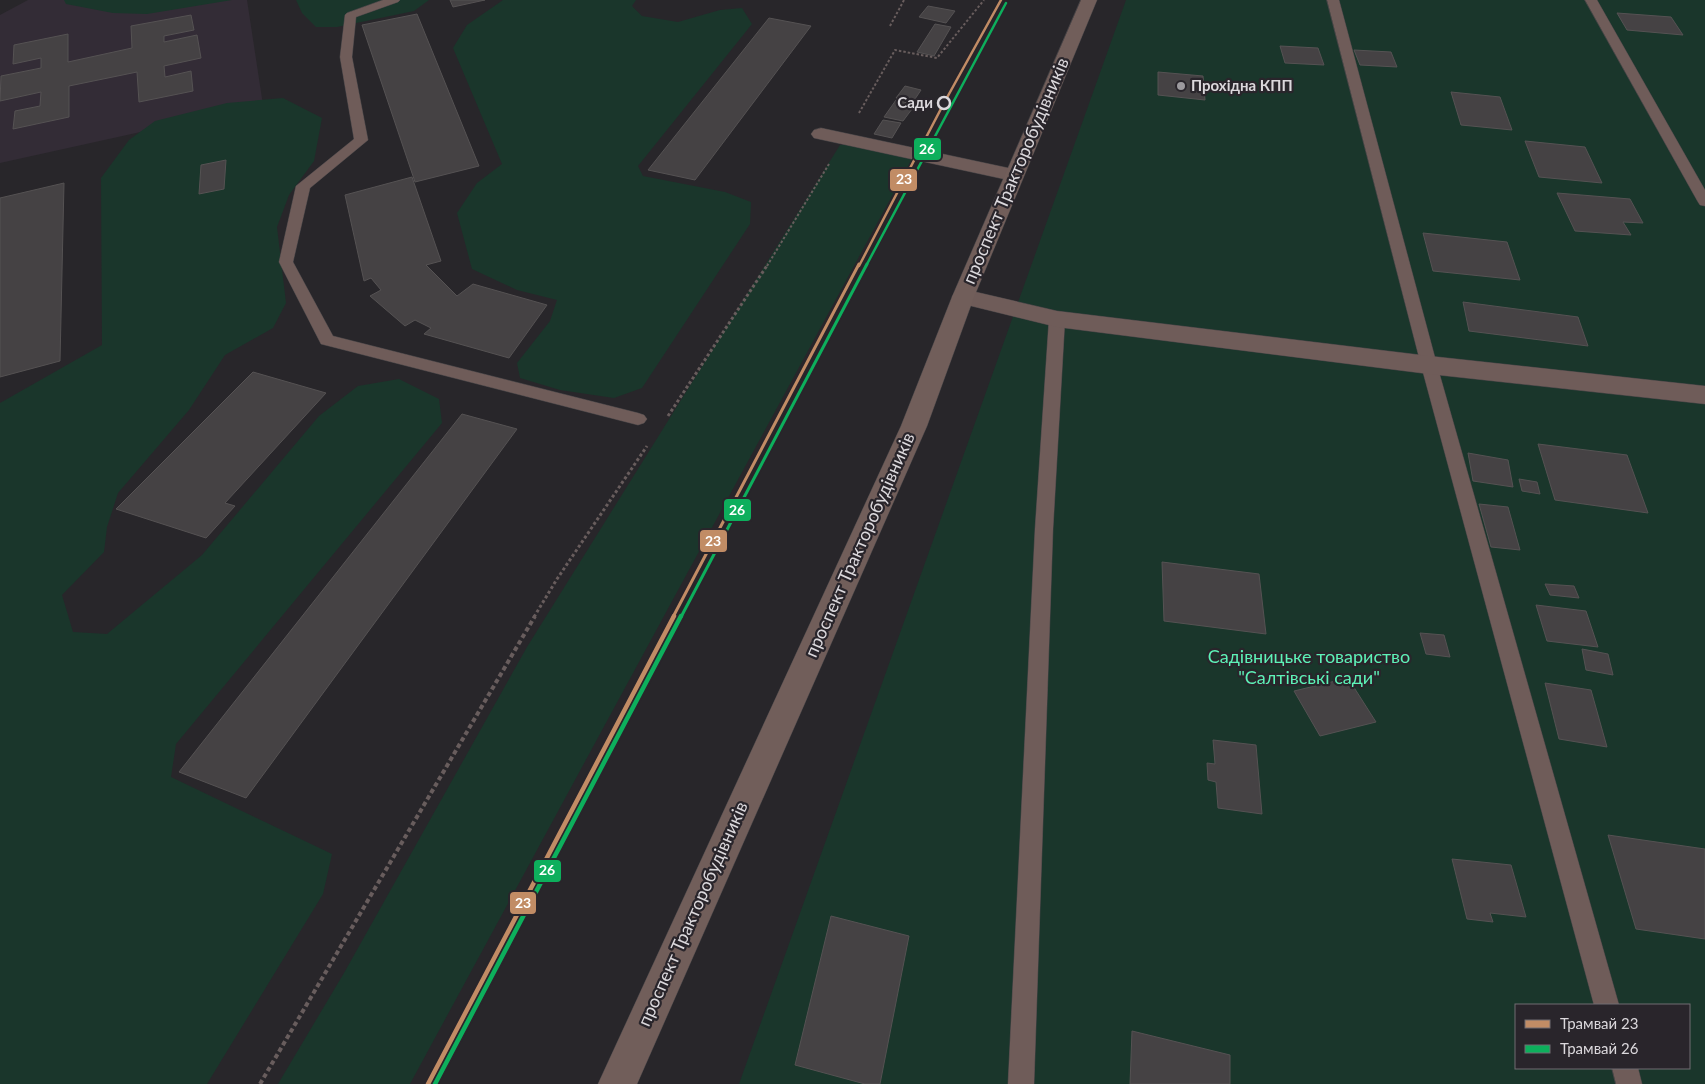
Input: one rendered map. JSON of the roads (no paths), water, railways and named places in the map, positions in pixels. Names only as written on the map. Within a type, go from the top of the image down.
[{"type":"main road","name":"проспект Тракторобудівників","points":[[617,1084],[914,426],[963,297],[1013,175],[1089,0]]},
{"type":"street","points":[[822,134],[1013,175]]},
{"type":"street","points":[[963,297],[1057,319],[1429,366],[1705,395]]},
{"type":"lane","points":[[394,0],[351,14],[346,57],[361,140],[303,186],[286,262],[327,340],[638,419]]},
{"type":"lane","points":[[1333,0],[1429,366],[1608,1004]]},
{"type":"lane","points":[[1591,0],[1705,202]]},
{"type":"lane","points":[[1021,1084],[1043,539],[1057,319]]},
{"type":"lane","points":[[1625,1069],[1630,1084]]},
{"type":"tram line","name":"23","points":[[428,1084],[944,103],[1001,0]]},
{"type":"tram line","name":"26","points":[[435,1084],[1006,3]]},
{"type":"place","name":"Прохідна КПП","points":[[1181,86]]},
{"type":"place","name":"Сади","points":[[944,103]]},
{"type":"park label","name":"Садівницьке товариство \"Салтівські сади\"","points":[[1309,668]]}]
